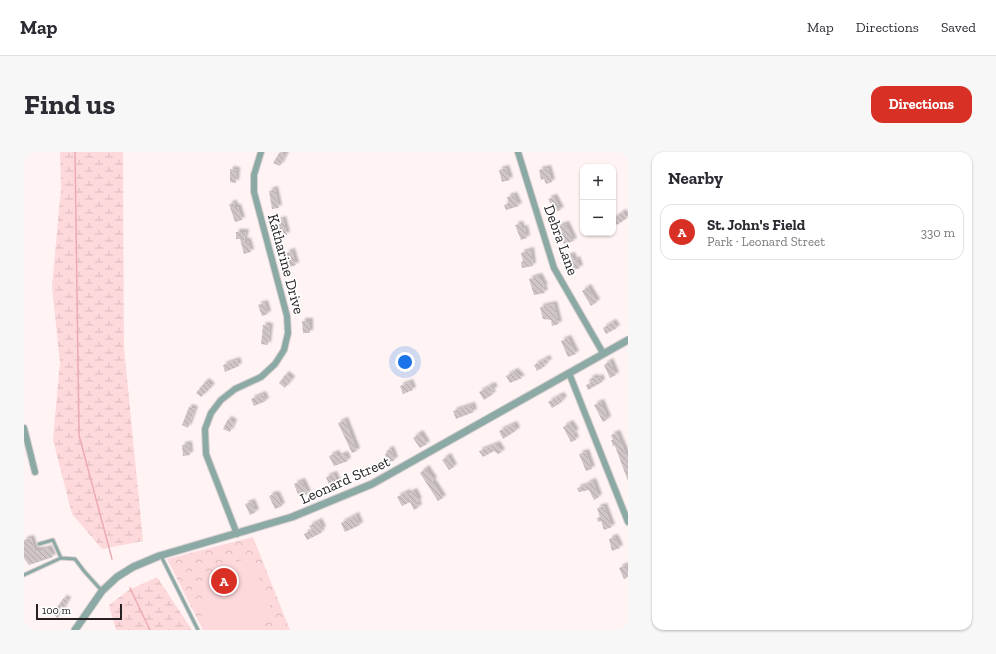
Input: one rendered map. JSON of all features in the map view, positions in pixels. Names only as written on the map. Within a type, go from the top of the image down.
[{"type":"street","name":"Katharine Drive","points":[[238,534],[206,454],[204,438],[208,421],[216,406],[235,389],[261,377],[268,371],[280,357],[286,342],[287,316],[254,192],[254,175],[261,152]]},
{"type":"street","name":"Debra Lane","points":[[518,152],[554,268],[603,353]]},
{"type":"street","name":"Leonard Street","points":[[75,630],[102,590],[128,570],[161,556],[238,534],[305,512],[372,484],[628,340]]},
{"type":"street","points":[[569,372],[628,522]]},
{"type":"street","points":[[24,428],[35,472]]},
{"type":"lane","points":[[39,544],[53,540],[61,558]]},
{"type":"lane","points":[[161,556],[198,630]]},
{"type":"lane","points":[[24,575],[61,558],[77,559],[84,571],[102,590]]},
{"type":"green space","points":[[60,152],[123,152],[124,348],[143,541],[102,549],[72,514],[53,440],[60,362],[52,287],[61,188]]},
{"type":"green space","points":[[253,537],[290,630],[203,630],[167,559]]},
{"type":"green space","points":[[251,557],[275,618],[254,630],[205,630],[201,623],[203,592],[227,565]]},
{"type":"green space","points":[[157,577],[192,630],[116,630],[109,605],[129,590]]},
{"type":"building","points":[[280,152],[286,154],[280,166],[273,163]]},
{"type":"building","points":[[506,168],[510,180],[502,182],[499,170]]},
{"type":"building","points":[[548,168],[552,182],[546,184],[544,179],[541,180],[539,170]]},
{"type":"building","points":[[230,169],[237,170],[236,183],[230,182]]},
{"type":"building","points":[[275,189],[279,208],[272,209],[269,191]]},
{"type":"building","points":[[514,195],[519,206],[506,210],[504,205],[509,203],[507,197]]},
{"type":"building","points":[[554,197],[561,210],[555,212],[548,199]]},
{"type":"building","points":[[234,203],[235,207],[238,207],[242,220],[235,222],[229,204]]},
{"type":"building","points":[[623,212],[627,218],[617,225],[616,217]]},
{"type":"building","points":[[283,219],[287,235],[280,236],[277,221]]},
{"type":"building","points":[[520,224],[522,229],[525,228],[527,238],[521,240],[515,225]]},
{"type":"building","points":[[566,224],[574,241],[564,244],[557,227]]},
{"type":"building","points":[[236,232],[246,232],[244,241],[248,241],[251,252],[244,254],[240,239],[236,239]]},
{"type":"building","points":[[531,250],[533,266],[522,268],[521,262],[523,261],[521,253]]},
{"type":"building","points":[[292,251],[296,265],[290,267],[286,258],[288,258],[286,253]]},
{"type":"building","points":[[572,255],[574,261],[577,259],[580,268],[574,270],[572,265],[570,266],[566,257]]},
{"type":"building","points":[[539,276],[545,287],[543,287],[545,293],[534,295],[529,279]]},
{"type":"building","points":[[588,287],[597,302],[591,306],[582,291]]},
{"type":"building","points":[[265,303],[268,314],[262,316],[258,305]]},
{"type":"building","points":[[554,304],[559,324],[552,326],[551,320],[543,319],[540,307]]},
{"type":"building","points":[[302,321],[310,321],[310,333],[303,333]]},
{"type":"building","points":[[613,322],[617,328],[606,334],[603,328]]},
{"type":"building","points":[[263,325],[270,326],[268,345],[261,344]]},
{"type":"building","points":[[568,338],[576,354],[568,357],[561,341]]},
{"type":"building","points":[[547,358],[549,362],[544,364],[545,366],[537,371],[534,365]]},
{"type":"building","points":[[237,360],[239,366],[225,372],[223,365]]},
{"type":"building","points":[[610,361],[616,375],[610,378],[604,365]]},
{"type":"building","points":[[515,371],[522,378],[510,383],[506,376]]},
{"type":"building","points":[[286,374],[292,379],[285,388],[279,383]]},
{"type":"building","points":[[595,377],[596,379],[600,377],[602,382],[588,390],[586,385],[591,383],[589,379]]},
{"type":"building","points":[[206,381],[212,386],[201,397],[196,393]]},
{"type":"building","points":[[410,382],[413,390],[403,394],[400,386]]},
{"type":"building","points":[[492,385],[495,389],[491,391],[493,394],[484,400],[479,392]]},
{"type":"building","points":[[263,394],[266,401],[254,406],[251,399]]},
{"type":"building","points":[[561,395],[564,399],[561,401],[562,402],[552,408],[548,402]]},
{"type":"building","points":[[601,402],[608,419],[603,422],[594,405]]},
{"type":"building","points":[[472,405],[474,412],[456,419],[453,411]]},
{"type":"building","points":[[189,407],[195,409],[188,428],[182,425]]},
{"type":"building","points":[[228,419],[234,422],[230,432],[223,429]]},
{"type":"building","points":[[345,420],[357,451],[352,453],[338,423]]},
{"type":"building","points":[[570,423],[576,432],[573,433],[576,440],[571,442],[563,427]]},
{"type":"building","points":[[514,424],[517,430],[503,439],[499,431]]},
{"type":"building","points":[[420,433],[427,444],[420,448],[413,438]]},
{"type":"building","points":[[617,433],[628,459],[628,481],[615,446],[613,446],[611,440],[613,440],[611,435]]},
{"type":"building","points":[[189,444],[190,455],[183,456],[182,445]]},
{"type":"building","points":[[497,444],[502,452],[498,454],[494,451],[483,457],[479,451]]},
{"type":"building","points":[[391,449],[395,460],[388,463],[385,454],[387,453],[386,451]]},
{"type":"building","points":[[586,452],[592,469],[586,471],[579,454]]},
{"type":"building","points":[[336,453],[338,457],[345,454],[348,461],[334,466],[329,456]]},
{"type":"building","points":[[448,456],[454,467],[449,470],[442,460]]},
{"type":"building","points":[[426,468],[443,498],[438,501],[420,473]]},
{"type":"building","points":[[334,474],[338,484],[330,487],[326,477]]},
{"type":"building","points":[[302,481],[308,494],[299,497],[294,484]]},
{"type":"building","points":[[593,481],[599,497],[594,500],[589,490],[579,492],[577,488],[587,485],[586,484]]},
{"type":"building","points":[[414,491],[419,501],[417,502],[419,507],[414,510],[410,502],[402,506],[397,497],[407,492],[408,494]]},
{"type":"building","points":[[274,494],[277,495],[282,506],[275,509],[269,496]]},
{"type":"building","points":[[252,502],[256,512],[250,515],[245,504]]},
{"type":"building","points":[[604,506],[612,527],[604,530],[601,521],[598,522],[597,518],[600,517],[597,508]]},
{"type":"building","points":[[356,515],[360,525],[345,532],[341,523]]},
{"type":"building","points":[[319,521],[323,529],[321,530],[321,533],[307,540],[304,534],[312,530],[309,526]]},
{"type":"building","points":[[615,537],[620,548],[612,551],[609,539]]},
{"type":"building","points":[[31,538],[35,550],[49,548],[53,557],[29,565],[24,558],[24,540]]},
{"type":"building","points":[[626,565],[628,577],[624,579],[619,568]]},
{"type":"building","points":[[64,598],[68,600],[58,618],[54,615],[55,610]]},
{"type":"waterway","points":[[75,152],[79,435],[112,559]]},
{"type":"waterway","points":[[130,588],[150,630]]},
{"type":"place","name":"St. John's Field","points":[[224,581]]}]
